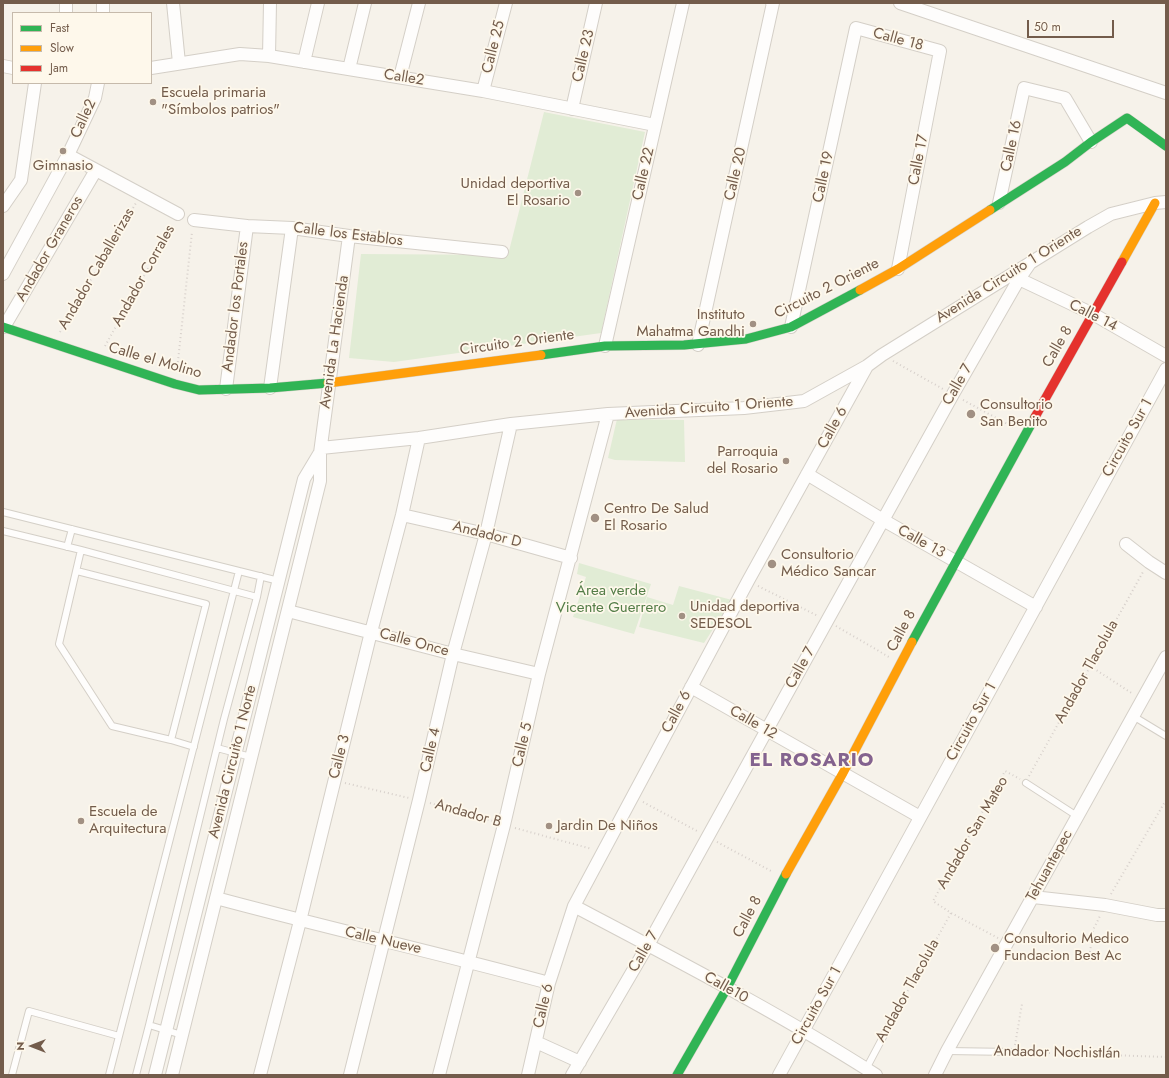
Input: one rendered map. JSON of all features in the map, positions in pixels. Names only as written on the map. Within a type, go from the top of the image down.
[{"type":"street","points":[[173,3],[179,63]]},
{"type":"street","points":[[269,56],[270,3]]},
{"type":"street","points":[[304,62],[318,3]]},
{"type":"street","points":[[349,69],[365,3]]},
{"type":"street","points":[[400,77],[418,3]]},
{"type":"street","name":"Calle 25","points":[[483,90],[506,3]]},
{"type":"street","name":"Calle 23","points":[[572,109],[596,3]]},
{"type":"street","name":"Calle 22","points":[[605,346],[683,3]]},
{"type":"street","name":"Calle 20","points":[[698,345],[773,3]]},
{"type":"street","points":[[900,3],[1166,93]]},
{"type":"street","name":"Calle 18","points":[[856,28],[940,51]]},
{"type":"street","name":"Calle 19","points":[[791,326],[856,28]]},
{"type":"street","name":"Calle 17","points":[[898,269],[940,51]]},
{"type":"street","name":"Calle2","points":[[152,68],[240,54],[269,56],[483,90],[655,125]]},
{"type":"street","points":[[3,206],[21,180],[35,84]]},
{"type":"street","name":"Calle2","points":[[3,274],[68,155],[95,98],[98,84]]},
{"type":"street","name":"Calle 16","points":[[999,203],[1024,88],[1064,98],[1091,142]]},
{"type":"street","name":"Circuito 2 Oriente","points":[[329,383],[605,346],[698,345],[746,339],[791,326],[839,302],[898,269],[1065,162],[1091,142],[1127,118],[1166,146]]},
{"type":"street","points":[[68,155],[178,214]]},
{"type":"street","name":"Andador Graneros","points":[[4,327],[96,170]]},
{"type":"street","name":"Avenida Circuito 1 Oriente","points":[[320,450],[419,438],[510,424],[608,414],[744,408],[804,401],[867,366],[882,355],[1111,214],[1161,202]]},
{"type":"street","name":"Calle 8","points":[[677,1075],[727,988],[784,878],[843,774],[1028,427],[1093,314],[1161,202]]},
{"type":"street","name":"Calle los Establos","points":[[194,220],[247,226],[292,228],[349,236],[502,252]]},
{"type":"street","name":"Andador los Portales","points":[[226,389],[247,226]]},
{"type":"street","points":[[270,388],[292,228]]},
{"type":"street","name":"Avenida La Hacienda","points":[[320,450],[349,236]]},
{"type":"street","name":"Calle 7","points":[[572,1075],[648,945],[883,520],[1019,279],[1030,263]]},
{"type":"street","name":"Calle 14","points":[[1019,279],[1093,314],[1166,356]]},
{"type":"street","name":"Calle el Molino","points":[[4,327],[175,384],[199,390],[270,388],[329,383]]},
{"type":"street","name":"Calle 6","points":[[528,1075],[549,983],[574,906],[748,581],[867,366]]},
{"type":"street","name":"Circuito Sur 1","points":[[779,1075],[1166,369]]},
{"type":"street","name":"Calle 5","points":[[439,1075],[504,825],[540,674],[608,414]]},
{"type":"street","name":"Calle 4","points":[[350,1075],[419,800],[453,654],[486,534],[510,424]]},
{"type":"street","name":"Calle 3","points":[[260,1075],[300,921],[371,632],[402,515],[419,438]]},
{"type":"street","name":"Avenida Circuito 1 Norte","points":[[155,1075],[304,479],[320,450]]},
{"type":"street","name":"Avenida Circuito 1 Norte","points":[[172,1075],[320,481],[320,450]]},
{"type":"street","name":"Calle 13","points":[[807,474],[883,520],[1036,607]]},
{"type":"street","name":"Andador D","points":[[402,515],[486,534],[571,558]]},
{"type":"street","points":[[1126,544],[1148,562],[1166,573]]},
{"type":"street","name":"Calle Once","points":[[288,611],[453,654],[540,674]]},
{"type":"street","name":"Tehuantepec","points":[[935,1075],[1166,657]]},
{"type":"street","name":"Calle 12","points":[[691,687],[920,817]]},
{"type":"street","points":[[1033,897],[1105,905],[1157,915],[1166,915]]},
{"type":"street","name":"Calle Nueve","points":[[216,898],[300,921],[469,961],[549,983]]},
{"type":"street","name":"Calle10","points":[[574,906],[727,988],[871,1072]]},
{"type":"street","points":[[536,1042],[580,1062]]},
{"type":"lane","points":[[3,512],[279,581]]},
{"type":"lane","points":[[68,547],[72,529]]},
{"type":"lane","points":[[3,531],[81,550],[257,597]]},
{"type":"lane","points":[[81,550],[59,644],[112,726],[194,747]]},
{"type":"lane","points":[[77,571],[206,604],[171,740]]},
{"type":"lane","points":[[109,1075],[239,572]]},
{"type":"lane","points":[[136,1075],[217,748],[262,576]]},
{"type":"lane","points":[[1133,716],[1166,736]]},
{"type":"lane","points":[[217,748],[252,757]]},
{"type":"lane","name":"Andador San Mateo","points":[[1026,783],[1077,816]]},
{"type":"lane","points":[[12,1075],[29,1011],[119,1036]]},
{"type":"lane","name":"Andador Tlacolula","points":[[871,1072],[892,1020]]},
{"type":"lane","points":[[149,1025],[182,1035]]},
{"type":"lane","name":"Andador Nochistlán","points":[[947,1051],[1013,1052]]},
{"type":"path","name":"Andador Caballerizas","points":[[53,343],[141,194]]},
{"type":"path","name":"Andador Corrales","points":[[98,359],[178,214]]},
{"type":"path","points":[[175,384],[194,220]]},
{"type":"path","name":"Andador Tlacolula","points":[[1026,783],[1148,562]]},
{"type":"path","points":[[1090,666],[1142,700]]},
{"type":"path","name":"Andador San Mateo","points":[[951,913],[933,901],[1005,771],[1026,783]]},
{"type":"path","name":"Andador B","points":[[334,781],[419,800],[602,852]]},
{"type":"path","points":[[1090,952],[1094,930],[1105,905],[1166,800]]},
{"type":"path","points":[[951,913],[1007,943]]},
{"type":"path","name":"Andador Tlacolula","points":[[892,1020],[951,913]]},
{"type":"path","points":[[1013,1052],[1022,1004]]},
{"type":"path","name":"Andador Nochistlán","points":[[1013,1052],[1166,1057]]},
{"type":"green space","name":"Unidad deportiva El Rosario","points":[[544,112],[645,132],[601,333],[394,362],[349,358],[361,254],[508,255]]},
{"type":"green space","points":[[617,419],[684,420],[685,462],[615,460],[608,458]]},
{"type":"green space","name":"Área verde Vicente Guerrero","points":[[579,563],[651,584],[634,634],[573,617],[586,577],[577,574]]},
{"type":"green space","name":"Unidad deportiva SEDESOL","points":[[679,586],[732,600],[704,643],[639,627],[647,597],[673,605]]},
{"type":"traffic: fast","points":[[990,210],[1065,162],[1091,142],[1127,118],[1166,146]]},
{"type":"traffic: fast","points":[[541,355],[605,346],[684,345],[746,339],[791,327],[860,290]]},
{"type":"traffic: fast","points":[[3,327],[175,384],[199,390],[270,388],[328,383]]},
{"type":"traffic: fast","points":[[912,642],[1035,417]]},
{"type":"traffic: fast","points":[[677,1075],[727,988],[786,874]]},
{"type":"traffic: slow","points":[[1122,262],[1155,203]]},
{"type":"traffic: slow","points":[[860,290],[898,269],[990,210]]},
{"type":"traffic: slow","points":[[328,383],[541,355]]},
{"type":"traffic: slow","points":[[786,874],[843,773],[912,642]]},
{"type":"traffic: jam","points":[[1035,417],[1122,262]]},
{"type":"place","name":"Escuela primaria \"Símbolos patrios\"","points":[[153,102]]},
{"type":"place","name":"Gimnasio","points":[[63,151]]},
{"type":"place","name":"Unidad deportiva El Rosario","points":[[578,193]]},
{"type":"place","name":"Instituto Mahatma Gandhi","points":[[753,324]]},
{"type":"place","name":"Consultorio San Benito","points":[[971,414]]},
{"type":"place","name":"Parroquia del Rosario","points":[[786,461]]},
{"type":"place","name":"Centro De Salud El Rosario","points":[[595,518]]},
{"type":"place","name":"Consultorio Médico Sancar","points":[[772,564]]},
{"type":"place","name":"Unidad deportiva SEDESOL","points":[[682,616]]},
{"type":"place","name":"Escuela de Arquitectura","points":[[81,821]]},
{"type":"place","name":"Jardin De Niños","points":[[549,826]]},
{"type":"place","name":"Consultorio Medico Fundacion Best Ac","points":[[995,948]]},
{"type":"district","name":"EL ROSARIO","points":[[812,761]]}]
